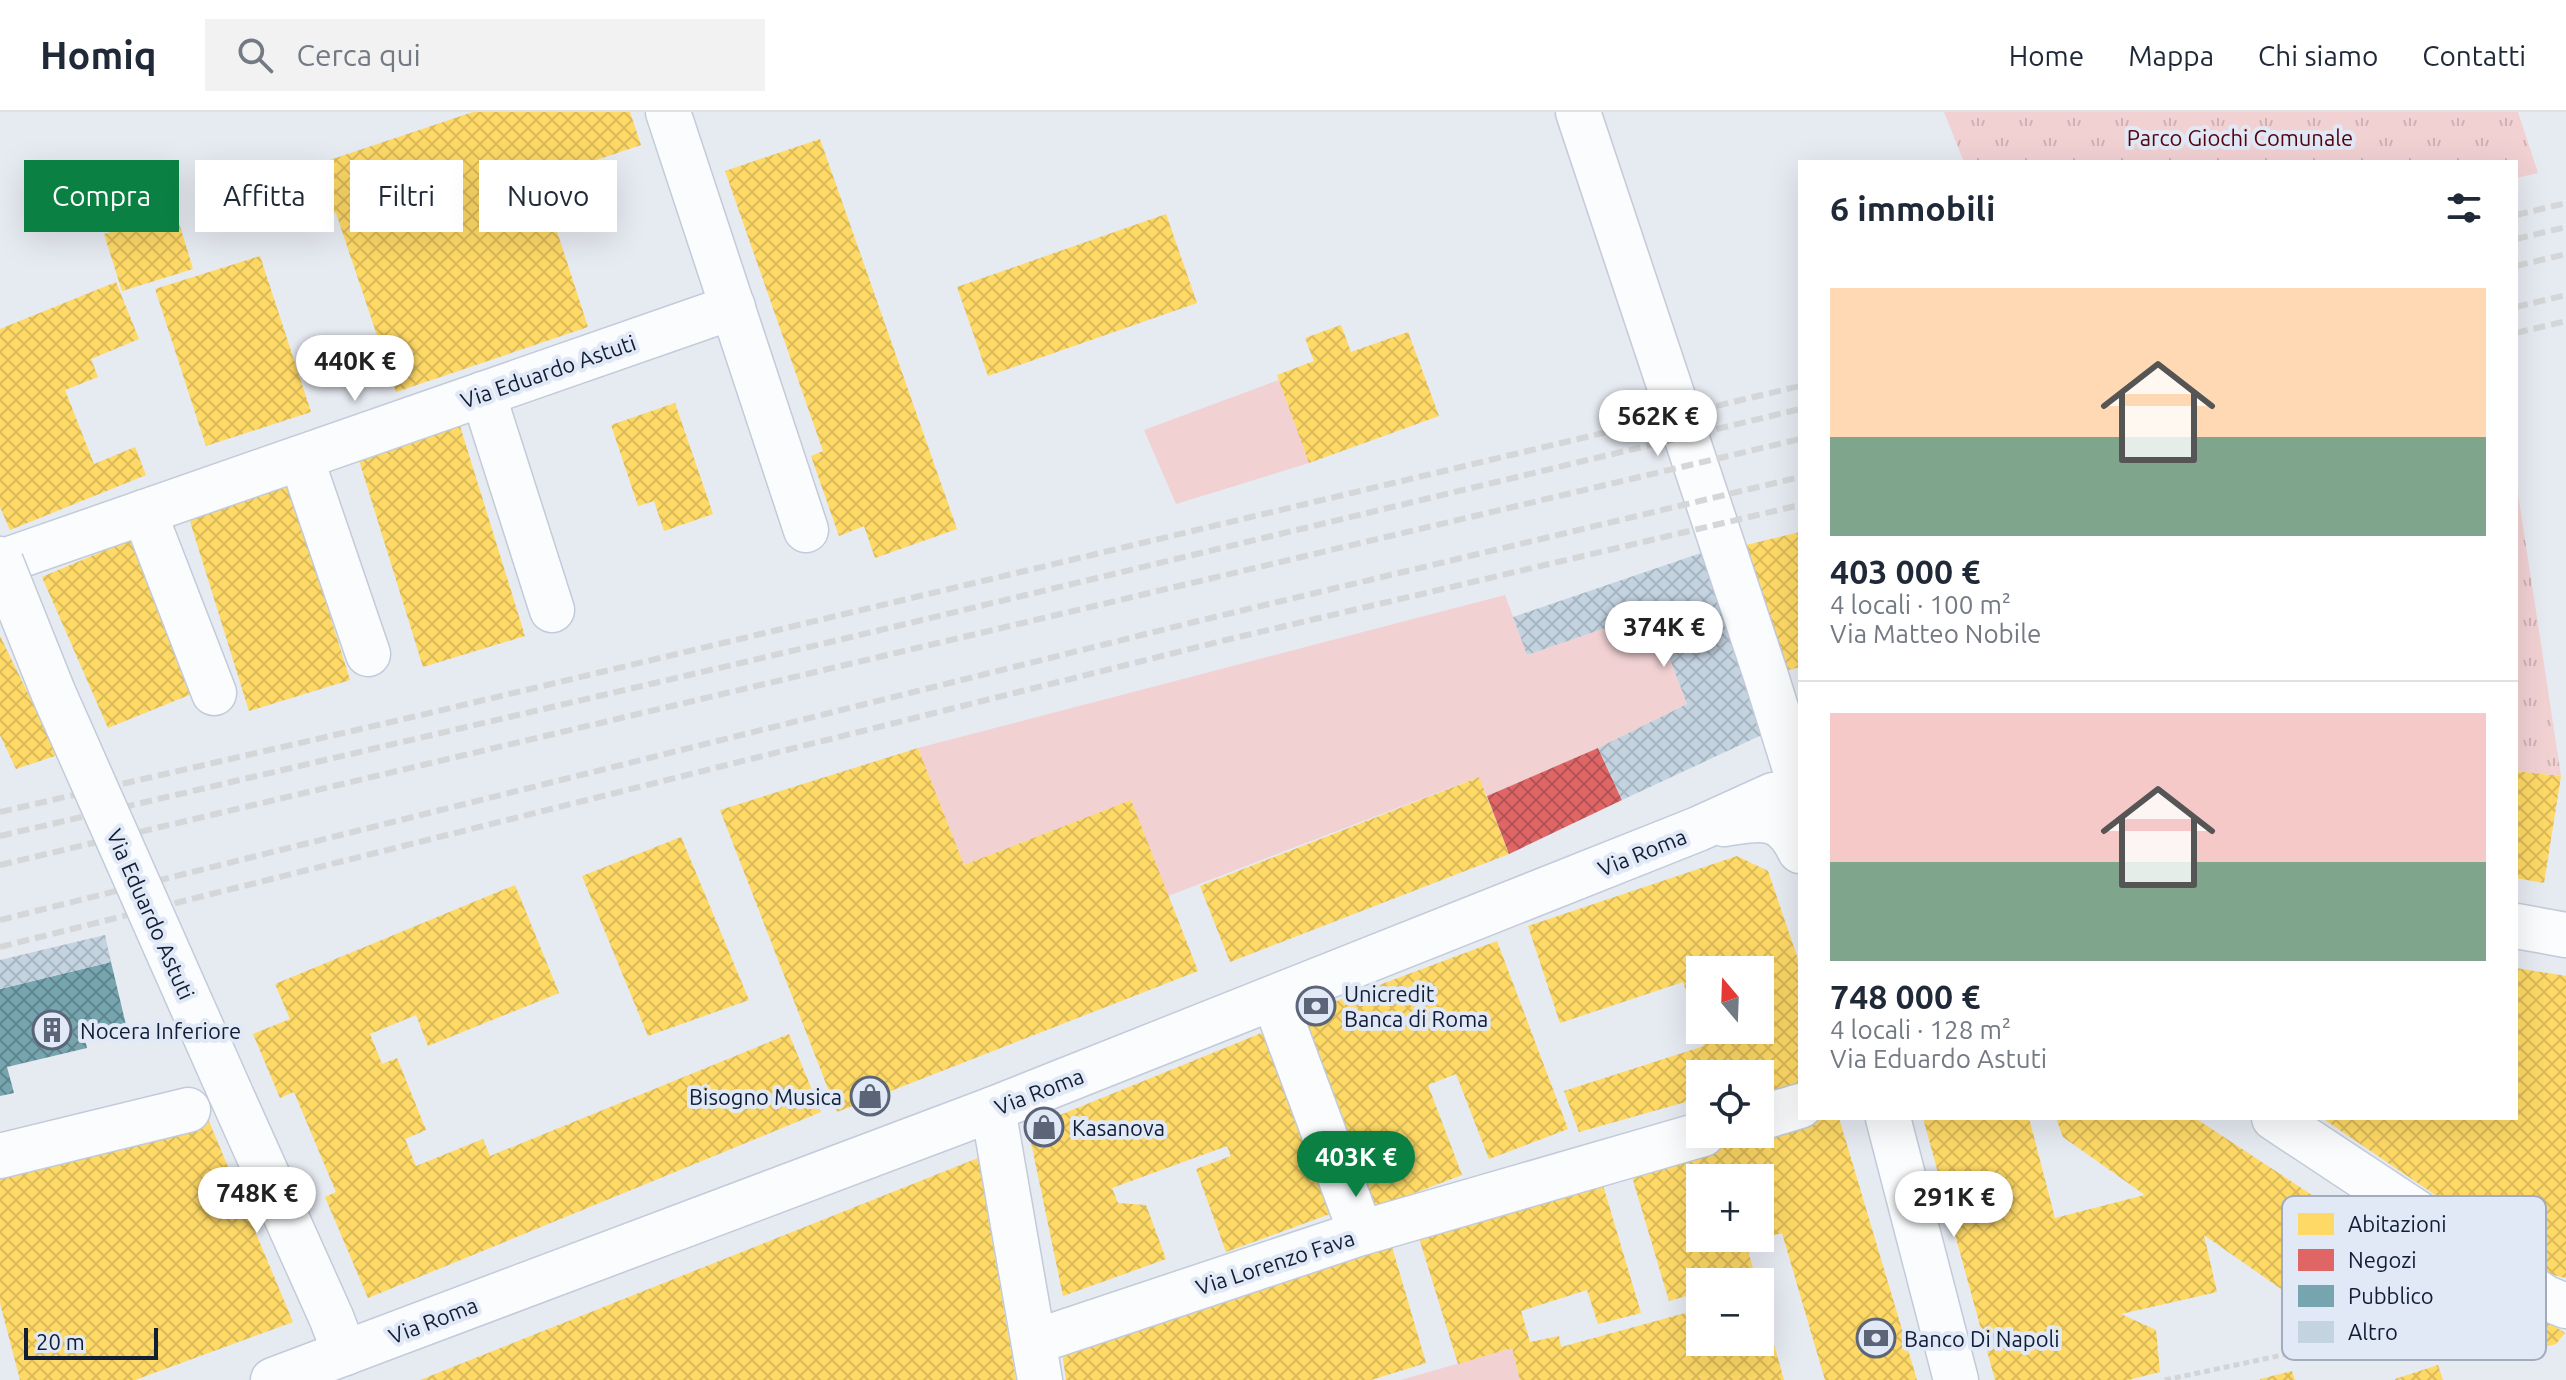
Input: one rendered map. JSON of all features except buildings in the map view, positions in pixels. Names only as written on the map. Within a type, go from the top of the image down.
[{"type":"street","points":[[1578,112],[1786,691],[1798,774]]},
{"type":"street","points":[[675,114],[733,307],[806,530]]},
{"type":"street","name":"Via Eduardo Astuti","points":[[345,1353],[53,692],[1,560],[733,307]]},
{"type":"street","points":[[483,394],[552,610]]},
{"type":"street","points":[[301,458],[368,654]]},
{"type":"street","points":[[144,512],[214,693]]},
{"type":"street","name":"Via Roma","points":[[273,1380],[993,1109],[1698,829],[1773,795],[1798,789]]},
{"type":"street","points":[[1698,829],[1767,819],[1787,830],[1798,847]]},
{"type":"street","points":[[1274,999],[1361,1233]]},
{"type":"street","points":[[1774,1114],[1798,1107]]},
{"type":"street","points":[[993,1109],[1037,1361]]},
{"type":"street","points":[[0,1156],[188,1110]]},
{"type":"street","points":[[1889,1120],[1956,1380]]},
{"type":"street","points":[[2277,1120],[2394,1196]]},
{"type":"street","name":"Via Lorenzo Fava","points":[[1037,1361],[1361,1233],[1686,1139]]},
{"type":"path","points":[[2165,1380],[2282,1357]]},
{"type":"green space","name":"Parco Giochi Comunale","points":[[1944,112],[2518,112],[2538,173],[2518,178],[2518,160],[1963,160]]},
{"type":"green space","points":[[1279,380],[1309,463],[1176,504],[1144,430]]},
{"type":"green space","points":[[2518,493],[2561,776],[2518,771]]},
{"type":"green space","points":[[1505,595],[1527,655],[1652,612],[1687,704],[1598,748],[1487,796],[1478,777],[1168,896],[1131,800],[964,865],[918,748]]},
{"type":"green space","points":[[1512,1348],[1520,1380],[1401,1380]]},
{"type":"railway","points":[[2518,215],[2566,203]]},
{"type":"railway","points":[[2518,239],[2566,227]]},
{"type":"railway","points":[[2518,266],[2566,254]]},
{"type":"railway","points":[[2518,307],[2566,295]]},
{"type":"railway","points":[[2518,333],[2566,321]]},
{"type":"railway","points":[[0,812],[417,716],[1798,386]]},
{"type":"railway","points":[[0,836],[843,639],[1798,409]]},
{"type":"railway","points":[[0,865],[1798,439]]},
{"type":"railway","points":[[0,920],[1194,622],[1798,477]]},
{"type":"railway","points":[[0,947],[1226,640],[1798,505]]},
{"type":"place","name":"Unicredit Banca di Roma","points":[[1316,1006]]},
{"type":"place","name":"Nocera Inferiore","points":[[52,1030]]},
{"type":"place","name":"Bisogno Musica","points":[[870,1096]]},
{"type":"place","name":"Kasanova","points":[[1044,1127]]},
{"type":"place","name":"Banco Di Napoli","points":[[1876,1338]]}]
